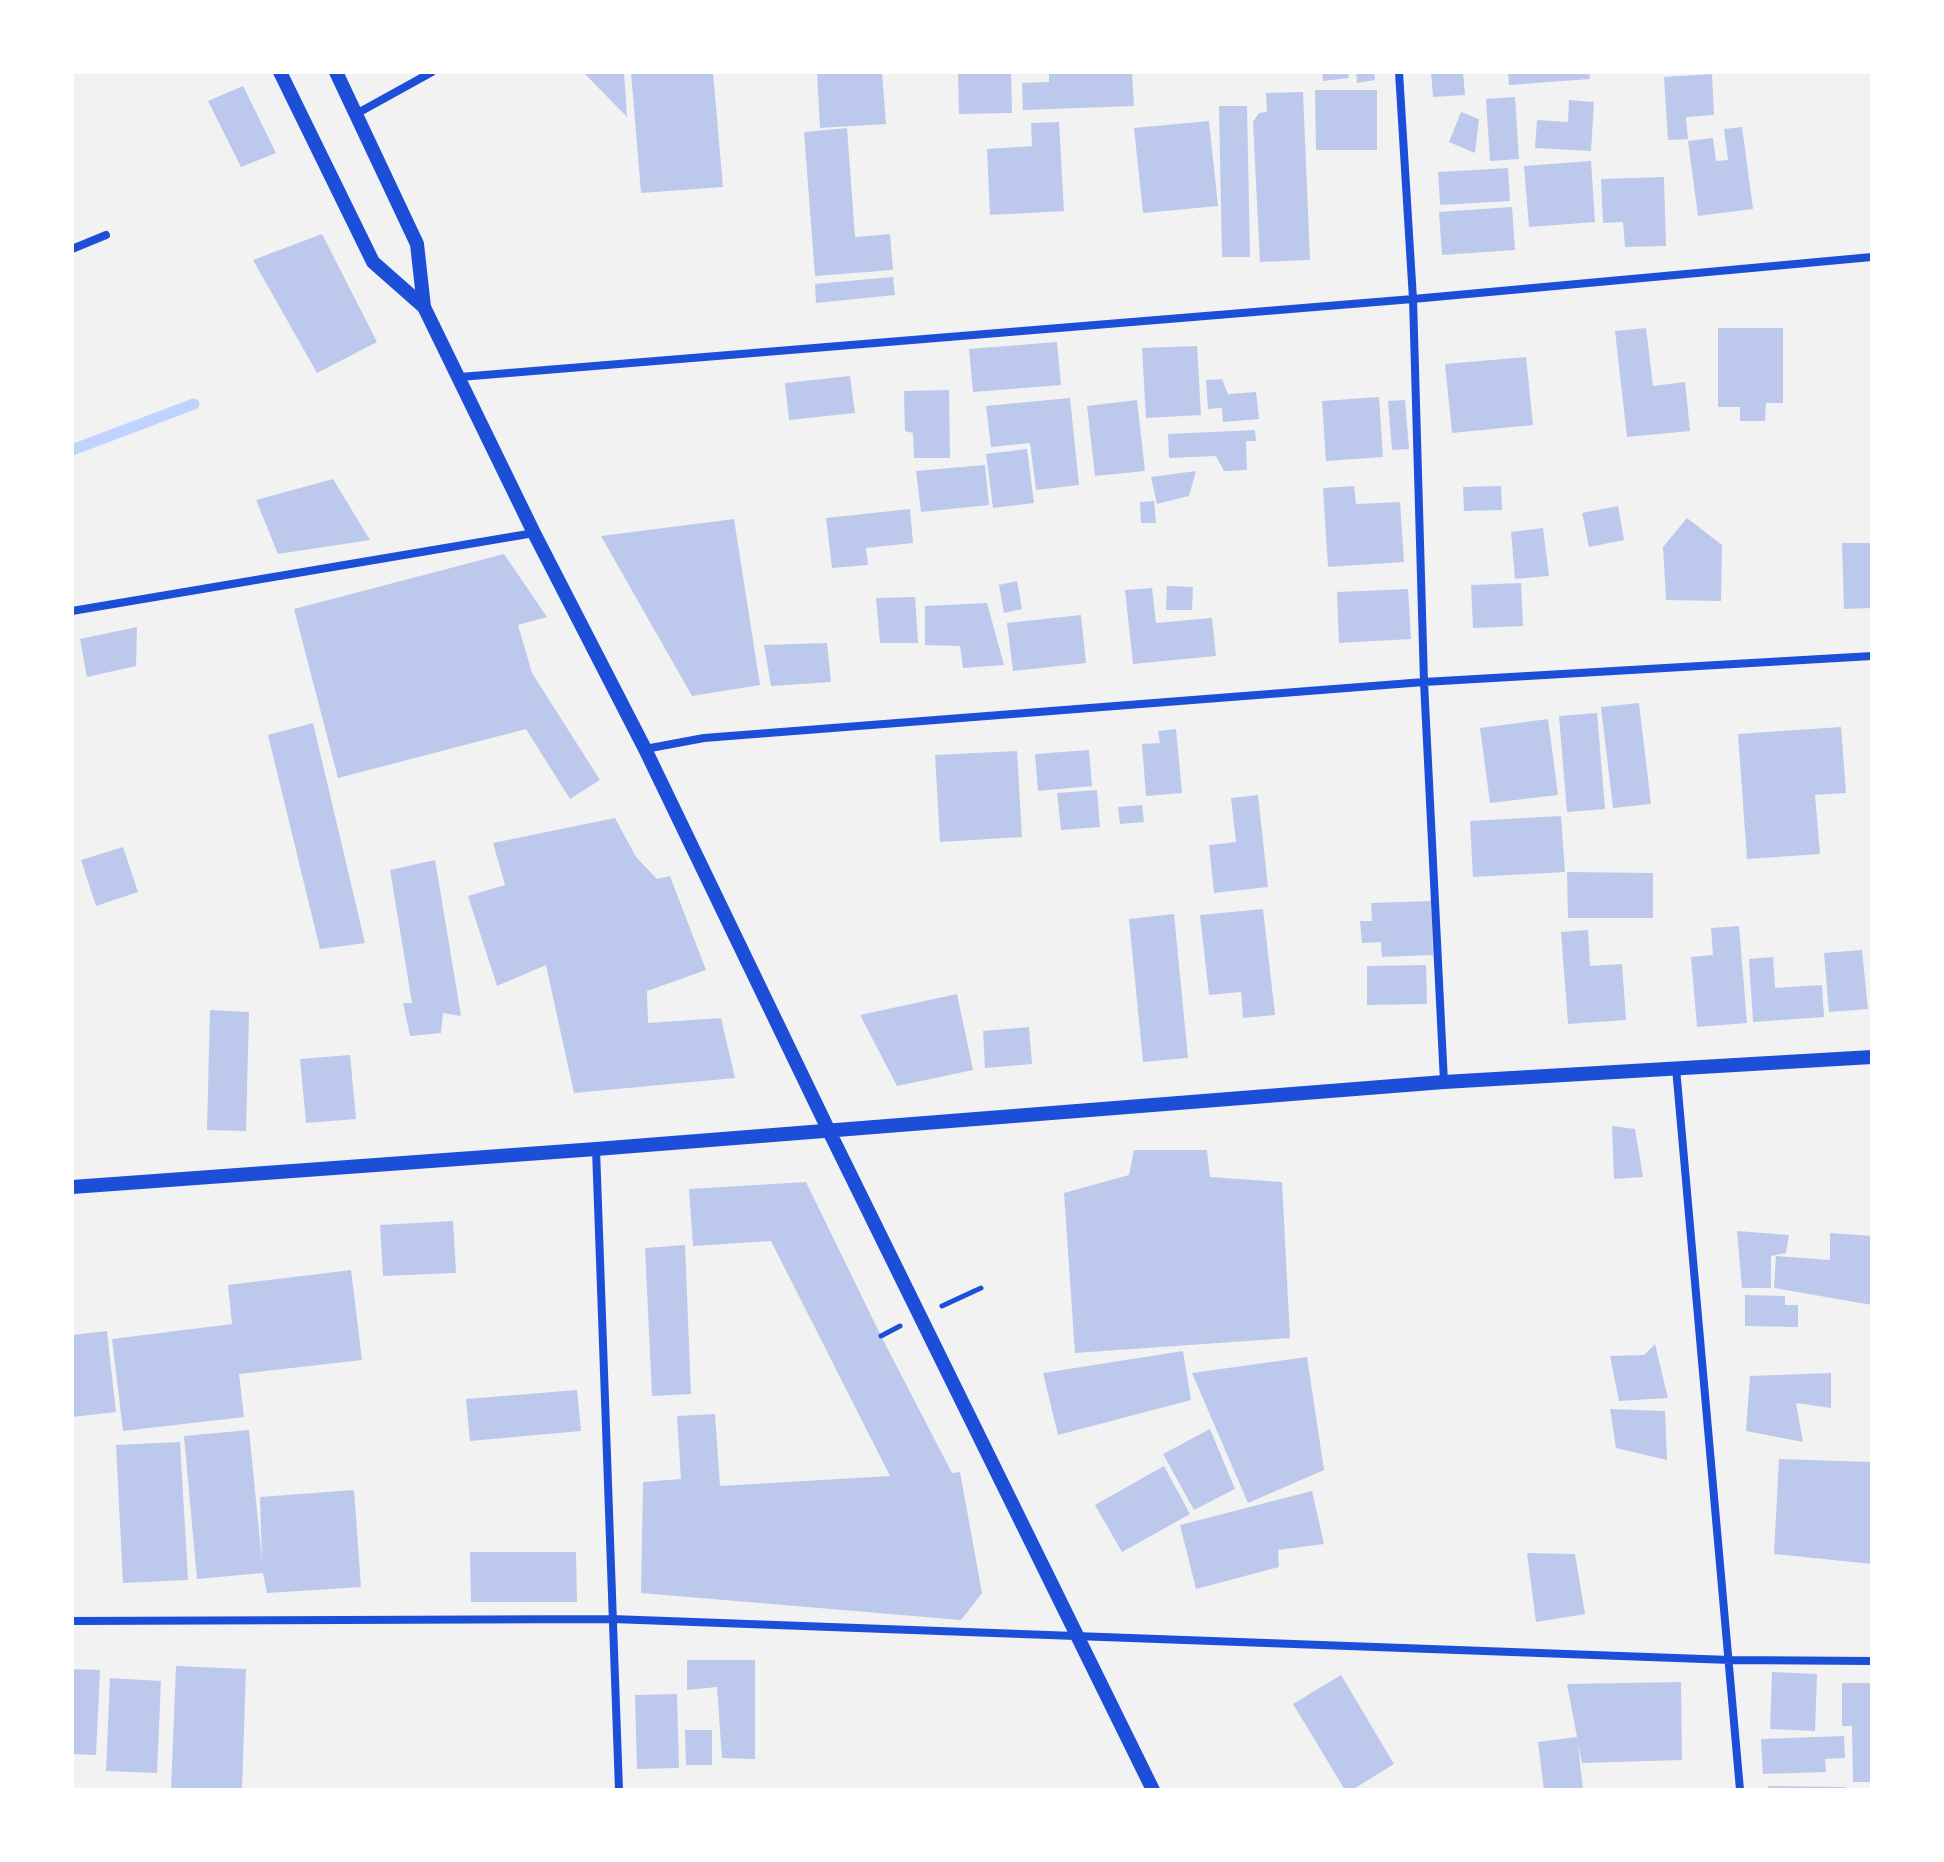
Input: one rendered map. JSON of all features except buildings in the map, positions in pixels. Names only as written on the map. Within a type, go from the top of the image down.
[{"type":"street","points":[[280,72],[373,262],[424,307]]},
{"type":"street","points":[[336,72],[417,244],[424,307],[534,533],[645,749],[1153,1790]]},
{"type":"street","points":[[356,114],[432,72]]},
{"type":"street","points":[[1399,72],[1413,299],[1424,682],[1444,1082]]},
{"type":"street","points":[[72,249],[106,235]]},
{"type":"street","points":[[460,377],[1413,299],[1872,257]]},
{"type":"street","points":[[72,611],[534,533]]},
{"type":"street","points":[[645,749],[704,738],[1424,682],[1872,656]]},
{"type":"street","points":[[72,1187],[1444,1082],[1872,1057]]},
{"type":"street","points":[[1676,1068],[1740,1790]]},
{"type":"street","points":[[596,1149],[619,1790]]},
{"type":"street","points":[[72,1621],[612,1619],[1730,1660],[1872,1661]]},
{"type":"waterway","points":[[72,450],[194,404]]}]
